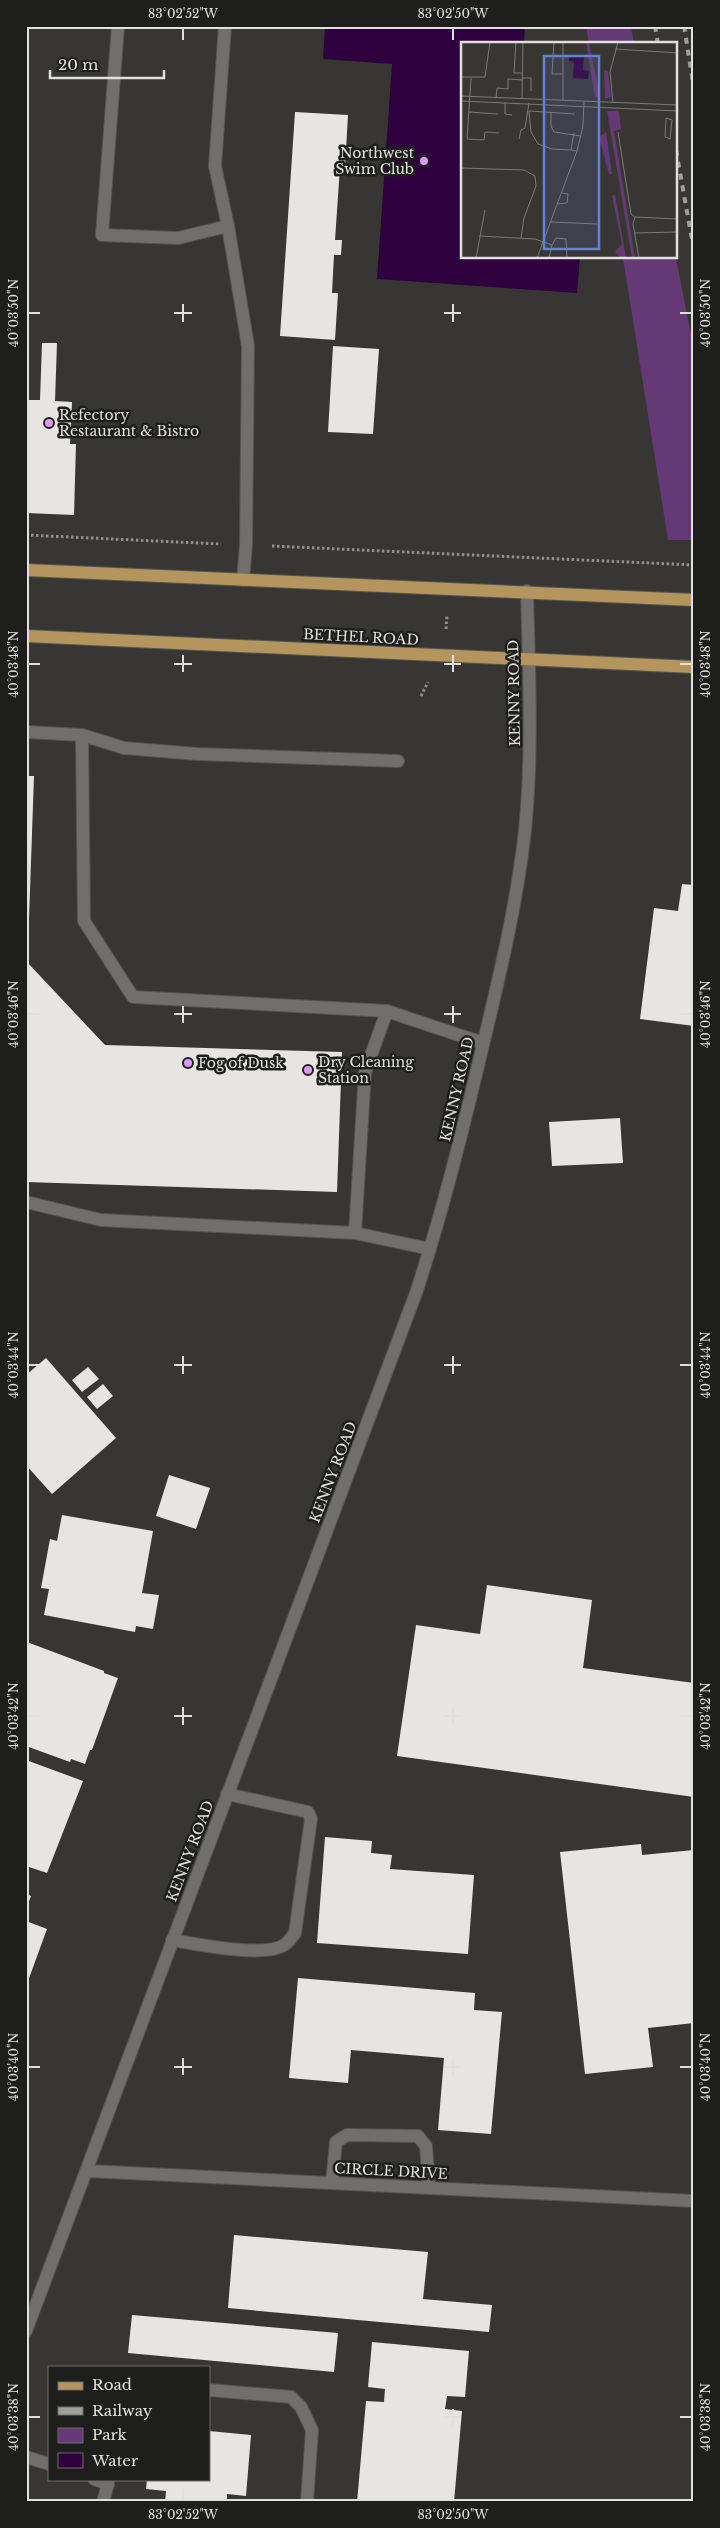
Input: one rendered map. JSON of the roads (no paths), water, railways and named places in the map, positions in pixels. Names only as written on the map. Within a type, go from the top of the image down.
[{"type":"main road","points":[[26,570],[694,600]]},
{"type":"main road","name":"BETHEL ROAD","points":[[26,636],[694,667]]},
{"type":"street","points":[[118,26],[102,235],[178,238],[228,226]]},
{"type":"street","points":[[225,26],[215,166],[228,226],[248,346],[246,545],[243,580]]},
{"type":"street","name":"KENNY ROAD","points":[[26,2331],[88,2171],[172,1940],[430,1249],[453,1172],[513,914],[524,830],[530,747],[527,591]]},
{"type":"street","points":[[26,732],[82,735],[133,749],[197,754],[398,761]]},
{"type":"street","points":[[82,735],[84,922],[133,997],[387,1011],[483,1043]]},
{"type":"street","points":[[355,1233],[365,1072],[387,1011]]},
{"type":"street","points":[[26,1202],[101,1220],[355,1233],[430,1249]]},
{"type":"street","points":[[172,1940],[248,1950],[268,1950],[284,1945],[295,1933],[311,1819],[308,1812],[227,1794]]},
{"type":"street","points":[[332,2183],[336,2142],[347,2135],[418,2136],[426,2146],[428,2187]]},
{"type":"street","name":"CIRCLE DRIVE","points":[[88,2171],[694,2201]]},
{"type":"street","points":[[210,2390],[291,2397],[301,2407],[312,2430],[307,2502]]},
{"type":"street","points":[[26,2457],[48,2464]]},
{"type":"street","points":[[103,2502],[109,2482]]},
{"type":"water","name":"Northwest Swim Club","points":[[325,26],[525,26],[524,42],[461,42],[461,259],[580,259],[577,293],[377,279],[392,64],[323,59]]},
{"type":"railway","points":[[655,26],[658,42]]},
{"type":"railway","points":[[684,26],[694,89]]},
{"type":"railway","points":[[678,161],[694,251]]},
{"type":"place","name":"Northwest Swim Club","points":[[424,161]]},
{"type":"place","name":"Refectory Restaurant & Bistro","points":[[49,423]]},
{"type":"place","name":"Fog of Dusk","points":[[188,1063]]},
{"type":"place","name":"Dry Cleaning Station","points":[[308,1070]]}]
